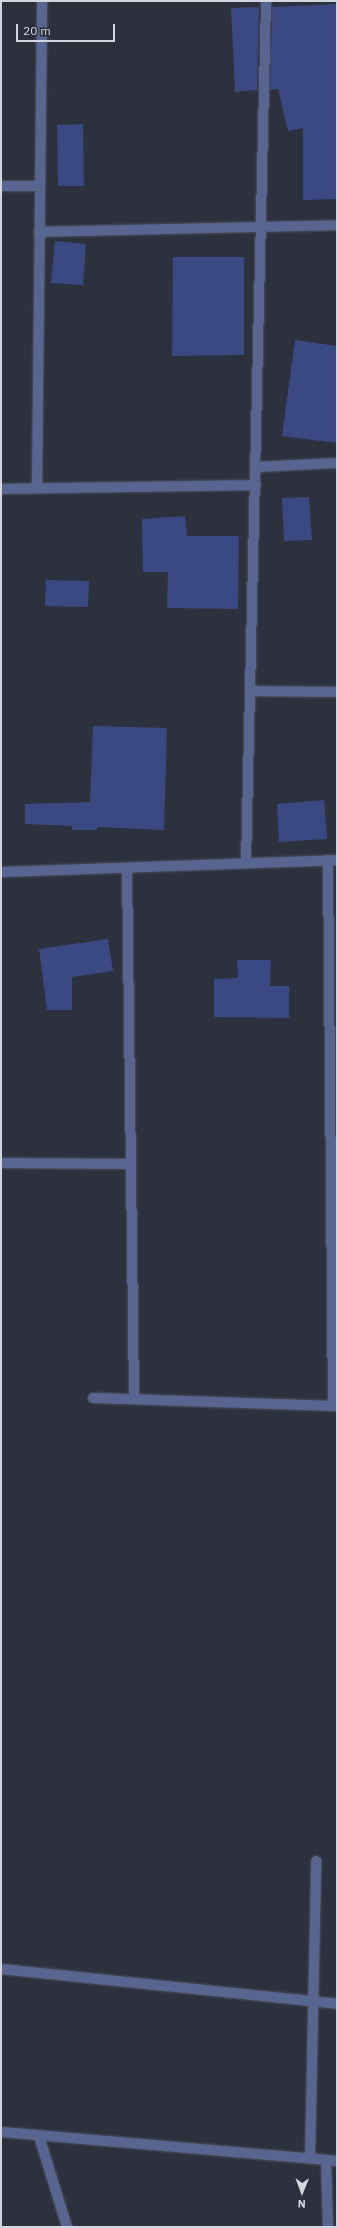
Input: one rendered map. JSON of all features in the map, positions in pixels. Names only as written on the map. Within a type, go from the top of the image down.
[{"type":"street","points":[[37,488],[42,1]]},
{"type":"street","points":[[246,863],[256,485],[266,1]]},
{"type":"street","points":[[1,186],[40,186]]},
{"type":"street","points":[[39,232],[337,225]]},
{"type":"street","points":[[256,467],[337,463]]},
{"type":"street","points":[[1,489],[256,485]]},
{"type":"street","points":[[250,691],[337,692]]},
{"type":"street","points":[[1,872],[332,860],[335,1406],[93,1398]]},
{"type":"street","points":[[127,868],[134,1399]]},
{"type":"street","points":[[1,1163],[131,1164]]},
{"type":"street","points":[[310,2159],[316,1861]]},
{"type":"street","points":[[1,1969],[337,2004]]},
{"type":"street","points":[[1,2132],[337,2161]]},
{"type":"street","points":[[39,2136],[67,2227]]},
{"type":"street","points":[[326,2160],[328,2227]]},
{"type":"building","points":[[337,4],[337,199],[303,200],[303,128],[288,131],[278,89],[270,90],[272,7]]},
{"type":"building","points":[[259,7],[257,90],[235,92],[231,8]]},
{"type":"building","points":[[83,124],[84,186],[58,186],[57,125]]},
{"type":"building","points":[[55,241],[86,244],[83,285],[51,283]]},
{"type":"building","points":[[173,257],[244,257],[244,355],[172,356]]},
{"type":"building","points":[[295,340],[337,346],[337,443],[282,436]]},
{"type":"building","points":[[309,497],[312,540],[284,541],[282,498]]},
{"type":"building","points":[[185,516],[187,536],[239,536],[238,609],[167,608],[168,572],[143,572],[142,519]]},
{"type":"building","points":[[46,580],[89,581],[88,607],[45,606]]},
{"type":"building","points":[[93,726],[167,728],[164,830],[97,827],[97,830],[72,830],[72,826],[25,824],[25,804],[90,802]]},
{"type":"building","points":[[324,800],[327,839],[279,842],[277,804]]},
{"type":"building","points":[[108,939],[113,971],[72,977],[72,1010],[47,1010],[39,949]]},
{"type":"building","points":[[237,960],[271,960],[270,986],[289,986],[289,1018],[214,1017],[214,979],[238,978]]}]
